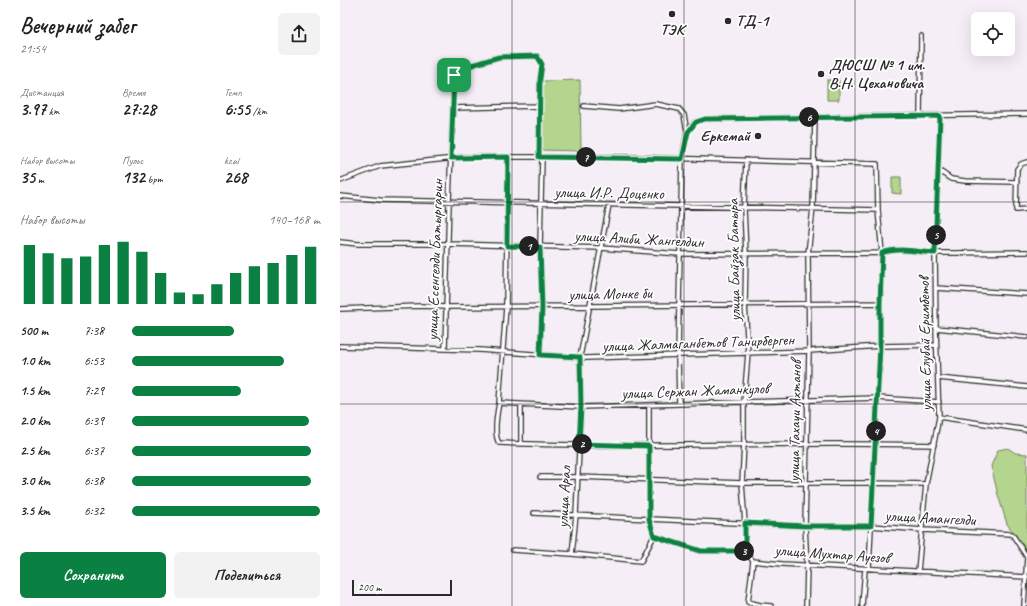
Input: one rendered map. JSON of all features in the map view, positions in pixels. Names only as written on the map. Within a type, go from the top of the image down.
[{"type":"street","points":[[920,116],[921,36]]},
{"type":"street","name":"улица Есенгелди Батыргарин","points":[[445,349],[454,75],[458,69],[499,57],[537,56],[542,64],[539,106]]},
{"type":"street","points":[[584,106],[619,109],[656,104],[679,109],[684,116],[688,132]]},
{"type":"street","points":[[453,108],[539,106],[542,204],[540,247],[542,307],[540,355]]},
{"type":"street","points":[[679,404],[678,355],[682,159],[688,132],[696,122],[705,119],[1027,114]]},
{"type":"street","name":"улица Елубай Еримбетов","points":[[918,571],[926,484],[940,417],[936,345],[935,253],[940,116]]},
{"type":"street","name":"улица Тахауи Ахтанов","points":[[806,606],[807,566],[805,526],[809,351],[808,254],[813,208],[815,117]]},
{"type":"street","points":[[508,157],[506,307],[497,416],[497,440],[499,443],[537,445],[579,444],[649,446],[807,443],[934,445]]},
{"type":"street","points":[[340,181],[380,166],[451,158],[541,157],[813,161],[877,164],[878,210],[882,253],[880,346],[871,526],[862,606]]},
{"type":"street","name":"улица Байзак Батыра","points":[[745,551],[745,523],[742,483],[744,402],[748,353],[745,304],[746,254],[744,208],[746,160]]},
{"type":"street","points":[[1027,162],[1021,164],[1017,169],[1016,210],[1027,209]]},
{"type":"street","points":[[938,170],[951,179],[965,181],[1017,182]]},
{"type":"street","name":"улица И.Р. Доценко","points":[[340,196],[380,200],[449,202],[878,210]]},
{"type":"street","name":"улица Арал","points":[[572,554],[576,514],[581,407],[580,357],[609,205]]},
{"type":"street","name":"улица Алиби Жангелдин","points":[[340,242],[358,244],[448,244],[601,248],[680,254],[882,253],[889,250],[935,253],[1027,252]]},
{"type":"street","points":[[936,288],[1027,294]]},
{"type":"street","name":"улица Монке би","points":[[340,309],[420,306],[542,307],[880,303]]},
{"type":"street","points":[[936,328],[1027,337]]},
{"type":"street","name":"улица Жалмаганбетов Танирберген","points":[[340,346],[445,349],[580,357],[809,351],[880,346],[936,345]]},
{"type":"street","points":[[938,378],[1027,387]]},
{"type":"street","name":"улица Сержан Жаманкулов","points":[[499,403],[581,407],[877,398],[939,402]]},
{"type":"street","points":[[521,405],[521,444]]},
{"type":"street","points":[[513,550],[641,561],[654,536],[649,519],[649,405]]},
{"type":"street","points":[[940,417],[1027,430]]},
{"type":"street","points":[[540,477],[649,479],[742,483],[926,484]]},
{"type":"street","name":"улица Амангелди","points":[[534,513],[805,526],[871,526],[1012,534],[1027,557]]},
{"type":"street","points":[[654,536],[701,551],[745,551]]},
{"type":"street","name":"улица Мухтар Ауезов","points":[[745,551],[753,560],[807,566],[1026,577]]},
{"type":"street","points":[[1024,606],[1027,557]]},
{"type":"street","points":[[753,560],[748,602],[771,606]]},
{"type":"green space","points":[[580,80],[581,151],[540,150],[542,81]]},
{"type":"green space","points":[[827,80],[839,80],[839,100],[827,100]]},
{"type":"green space","points":[[892,177],[901,177],[901,194],[892,193]]},
{"type":"green space","points":[[1008,448],[1015,453],[1027,454],[1027,551],[1007,524],[991,466],[998,450]]},
{"type":"place","name":"ТЭК","points":[[672,14]]},
{"type":"place","name":"ТД-1","points":[[728,21]]},
{"type":"place","name":"ДЮСШ № 1 им. В.Н. Цехановича","points":[[821,74]]},
{"type":"place","name":"Еркемай","points":[[758,136]]},
{"type":"route","points":[[537,56],[542,64],[540,79],[539,157],[626,157],[682,159],[688,132],[696,122],[705,119],[940,116],[935,253],[889,250],[882,253],[880,346],[871,526],[805,526],[745,523],[745,551],[701,551],[654,536],[649,519],[649,446],[579,444],[581,407],[580,357],[540,355],[542,307],[540,247],[507,246],[508,157],[451,158],[454,75],[458,69],[499,57],[537,56]]}]
